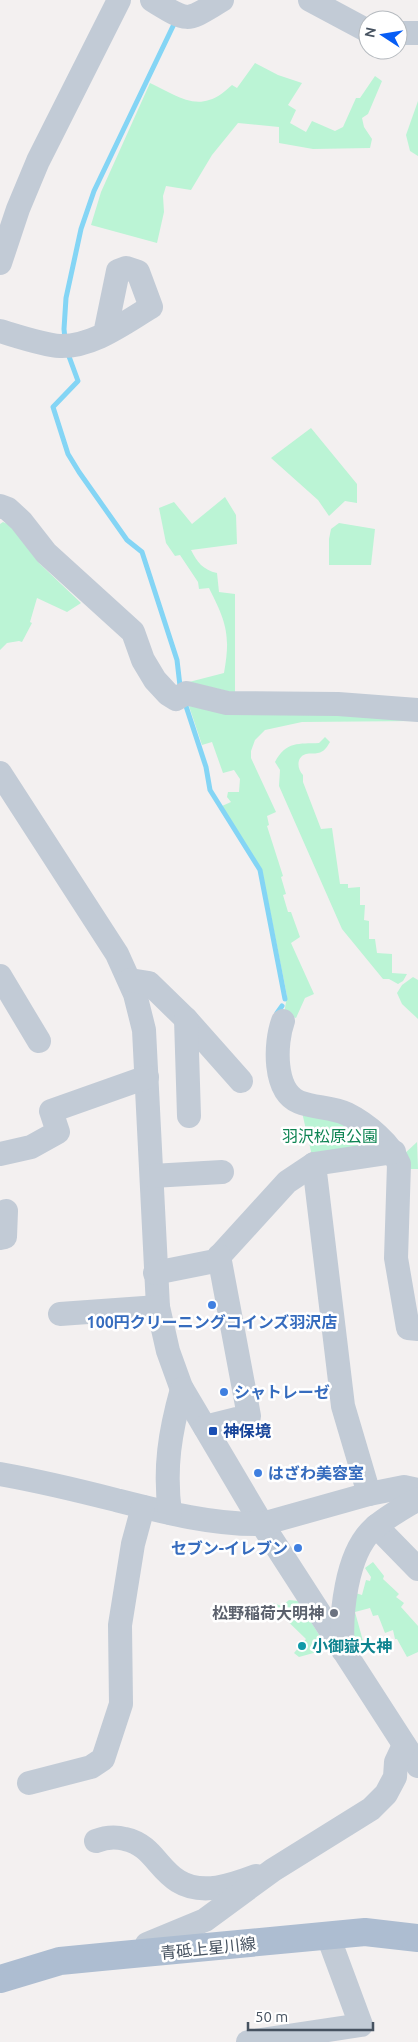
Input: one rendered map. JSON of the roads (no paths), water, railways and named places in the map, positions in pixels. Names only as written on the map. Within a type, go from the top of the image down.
[{"type":"main road","name":"青砥上星川線","points":[[0,1979],[60,1961],[365,1932],[418,1938]]},
{"type":"street","points":[[0,262],[18,209],[38,161],[119,0]]},
{"type":"street","points":[[152,0],[186,18],[193,17],[222,0]]},
{"type":"street","points":[[310,0],[358,26]]},
{"type":"street","points":[[0,331],[59,346],[76,344],[105,334]]},
{"type":"street","points":[[0,506],[8,509],[21,521],[46,553],[133,632],[143,660],[155,680],[168,694],[176,699],[186,694],[227,703],[338,704],[418,710]]},
{"type":"street","points":[[0,772],[117,954],[135,994],[144,1030],[158,1307],[168,1351],[182,1389],[262,1524],[418,1766]]},
{"type":"street","points":[[0,976],[39,1042]]},
{"type":"street","points":[[130,980],[149,982],[186,1019],[241,1081]]},
{"type":"street","points":[[186,1019],[189,1116]]},
{"type":"street","points":[[283,1021],[280,1030],[278,1057],[279,1073],[286,1091],[298,1101],[347,1114],[373,1132],[394,1152],[399,1164],[396,1258],[408,1328],[418,1329]]},
{"type":"street","points":[[0,1154],[31,1147],[58,1132],[51,1111],[147,1077]]},
{"type":"street","points":[[155,1273],[215,1260],[287,1182],[314,1164],[394,1152]]},
{"type":"street","points":[[314,1164],[343,1406],[369,1494]]},
{"type":"street","points":[[152,1176],[222,1172]]},
{"type":"street","points":[[0,1238],[5,1237],[6,1211]]},
{"type":"street","points":[[205,1427],[249,1416],[219,1256]]},
{"type":"street","points":[[60,1314],[158,1307]]},
{"type":"street","points":[[170,1513],[167,1492],[167,1463],[172,1426],[182,1389]]},
{"type":"street","points":[[0,1474],[45,1482],[170,1513],[221,1522],[262,1524],[369,1494],[404,1487],[418,1490]]},
{"type":"street","points":[[343,1650],[342,1615],[347,1584],[363,1540],[376,1526],[418,1499]]},
{"type":"street","points":[[29,1783],[91,1767],[103,1759],[121,1704],[120,1626],[133,1544],[143,1507]]},
{"type":"street","points":[[376,1526],[418,1569]]},
{"type":"street","points":[[145,1954],[147,1944],[205,1920],[273,1870],[371,1809],[386,1794],[395,1777],[396,1762],[404,1745]]},
{"type":"street","points":[[96,1841],[107,1837],[136,1841],[178,1882],[193,1887],[227,1886],[273,1870]]},
{"type":"street","points":[[248,2042],[361,2025],[328,1936]]},
{"type":"waterway","points":[[65,339],[66,298],[81,229],[94,191],[175,22]]},
{"type":"waterway","points":[[67,351],[78,381],[53,407],[68,454],[127,540],[142,552],[177,660],[180,686]]},
{"type":"waterway","points":[[184,700],[206,767],[210,790],[260,870],[285,999]]},
{"type":"waterway","points":[[277,1013],[282,1006]]},
{"type":"place","name":"100円クリーニングコインズ羽沢店","points":[[212,1305]]},
{"type":"place","name":"シャトレーゼ","points":[[224,1392]]},
{"type":"place","name":"神保境","points":[[213,1431]]},
{"type":"place","name":"はざわ美容室","points":[[258,1473]]},
{"type":"place","name":"セブン-イレブン","points":[[298,1548]]},
{"type":"place","name":"松野稲荷大明神","points":[[334,1613]]},
{"type":"place","name":"小御嶽大神","points":[[302,1646]]},
{"type":"park label","name":"羽沢松原公園","points":[[330,1136]]}]
